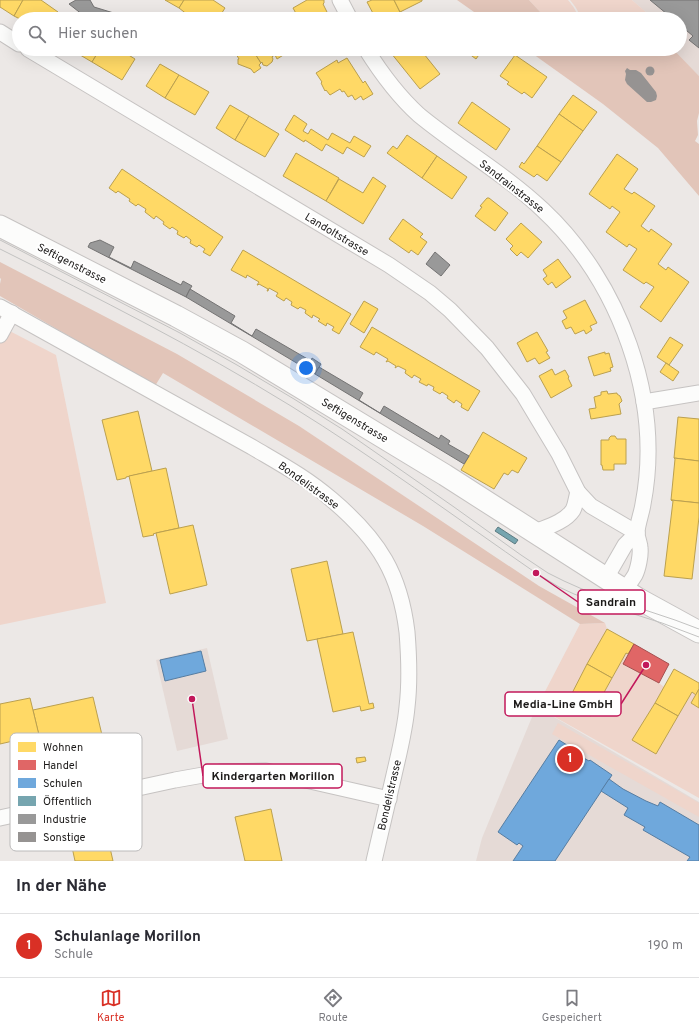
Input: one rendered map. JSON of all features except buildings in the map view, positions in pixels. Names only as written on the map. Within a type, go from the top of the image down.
[{"type":"main road","name":"Seftigenstrasse","points":[[0,226],[242,352],[439,471],[637,598],[699,632]]},
{"type":"street","points":[[340,0],[346,12]]},
{"type":"street","points":[[0,32],[12,40]]},
{"type":"street","name":"Landoltstrasse","points":[[40,56],[389,265],[430,293],[450,310],[487,348],[523,394],[559,454],[578,492],[592,506],[637,533]]},
{"type":"street","name":"Sandrainstrasse","points":[[371,56],[382,73],[411,108],[433,127],[527,195],[553,219],[591,266],[604,287],[632,351],[644,402],[647,434],[645,494],[637,533],[640,557],[636,574],[625,590]]},
{"type":"street","name":"Bondelistrasse","points":[[0,335],[6,310],[252,447],[290,470],[330,498],[371,540],[384,559],[394,581],[405,618],[408,648],[409,686],[402,736],[374,861]]},
{"type":"street","points":[[644,402],[699,393]]},
{"type":"street","points":[[535,532],[553,525],[566,517],[575,505],[578,492]]},
{"type":"street","points":[[606,578],[625,545],[637,533]]},
{"type":"street","points":[[142,787],[220,772],[266,771],[389,799]]},
{"type":"street","points":[[0,818],[10,816]]},
{"type":"shaded area","points":[[457,0],[529,0],[540,12],[474,12]]},
{"type":"shaded area","points":[[529,0],[568,0],[576,12],[540,12]]},
{"type":"shaded area","points":[[570,0],[632,0],[646,12],[578,12]]},
{"type":"shaded area","points":[[632,0],[699,0],[699,76],[680,56],[687,56],[687,12],[646,12]]},
{"type":"shaded area","points":[[536,56],[680,56],[699,76],[699,113],[697,121],[698,135],[695,141],[699,144],[699,196],[658,148],[603,104]]},
{"type":"shaded area","points":[[0,262],[177,354],[299,426],[539,586],[605,623],[580,624],[423,526],[163,373],[155,386],[0,296]]},
{"type":"shaded area","points":[[0,326],[56,355],[106,603],[0,625]]},
{"type":"shaded area","points":[[605,623],[607,629],[567,703],[591,716],[626,653],[628,654],[623,664],[664,687],[633,740],[656,754],[692,692],[696,695],[691,703],[699,708],[699,798],[537,707],[580,624]]},
{"type":"shaded area","points":[[207,648],[228,739],[177,751],[156,660]]},
{"type":"shaded area","points":[[537,707],[699,802],[699,861],[476,861],[482,838]]},
{"type":"shaded area","points":[[558,723],[699,803],[699,817],[552,734]]},
{"type":"tram line","points":[[0,240],[180,333],[294,399],[342,429],[548,573],[582,589],[699,629]]},
{"type":"tram line","points":[[0,249],[183,344],[291,406],[353,446],[536,573],[559,587],[599,603],[662,623],[699,637]]},
{"type":"place","name":"Sandrain","points":[[536,573]]},
{"type":"place","name":"Media-Line GmbH","points":[[646,665]]},
{"type":"place","name":"Kindergarten Morillon","points":[[192,699]]},
{"type":"place","name":"Schulanlage Morillon","points":[[570,759]]}]
